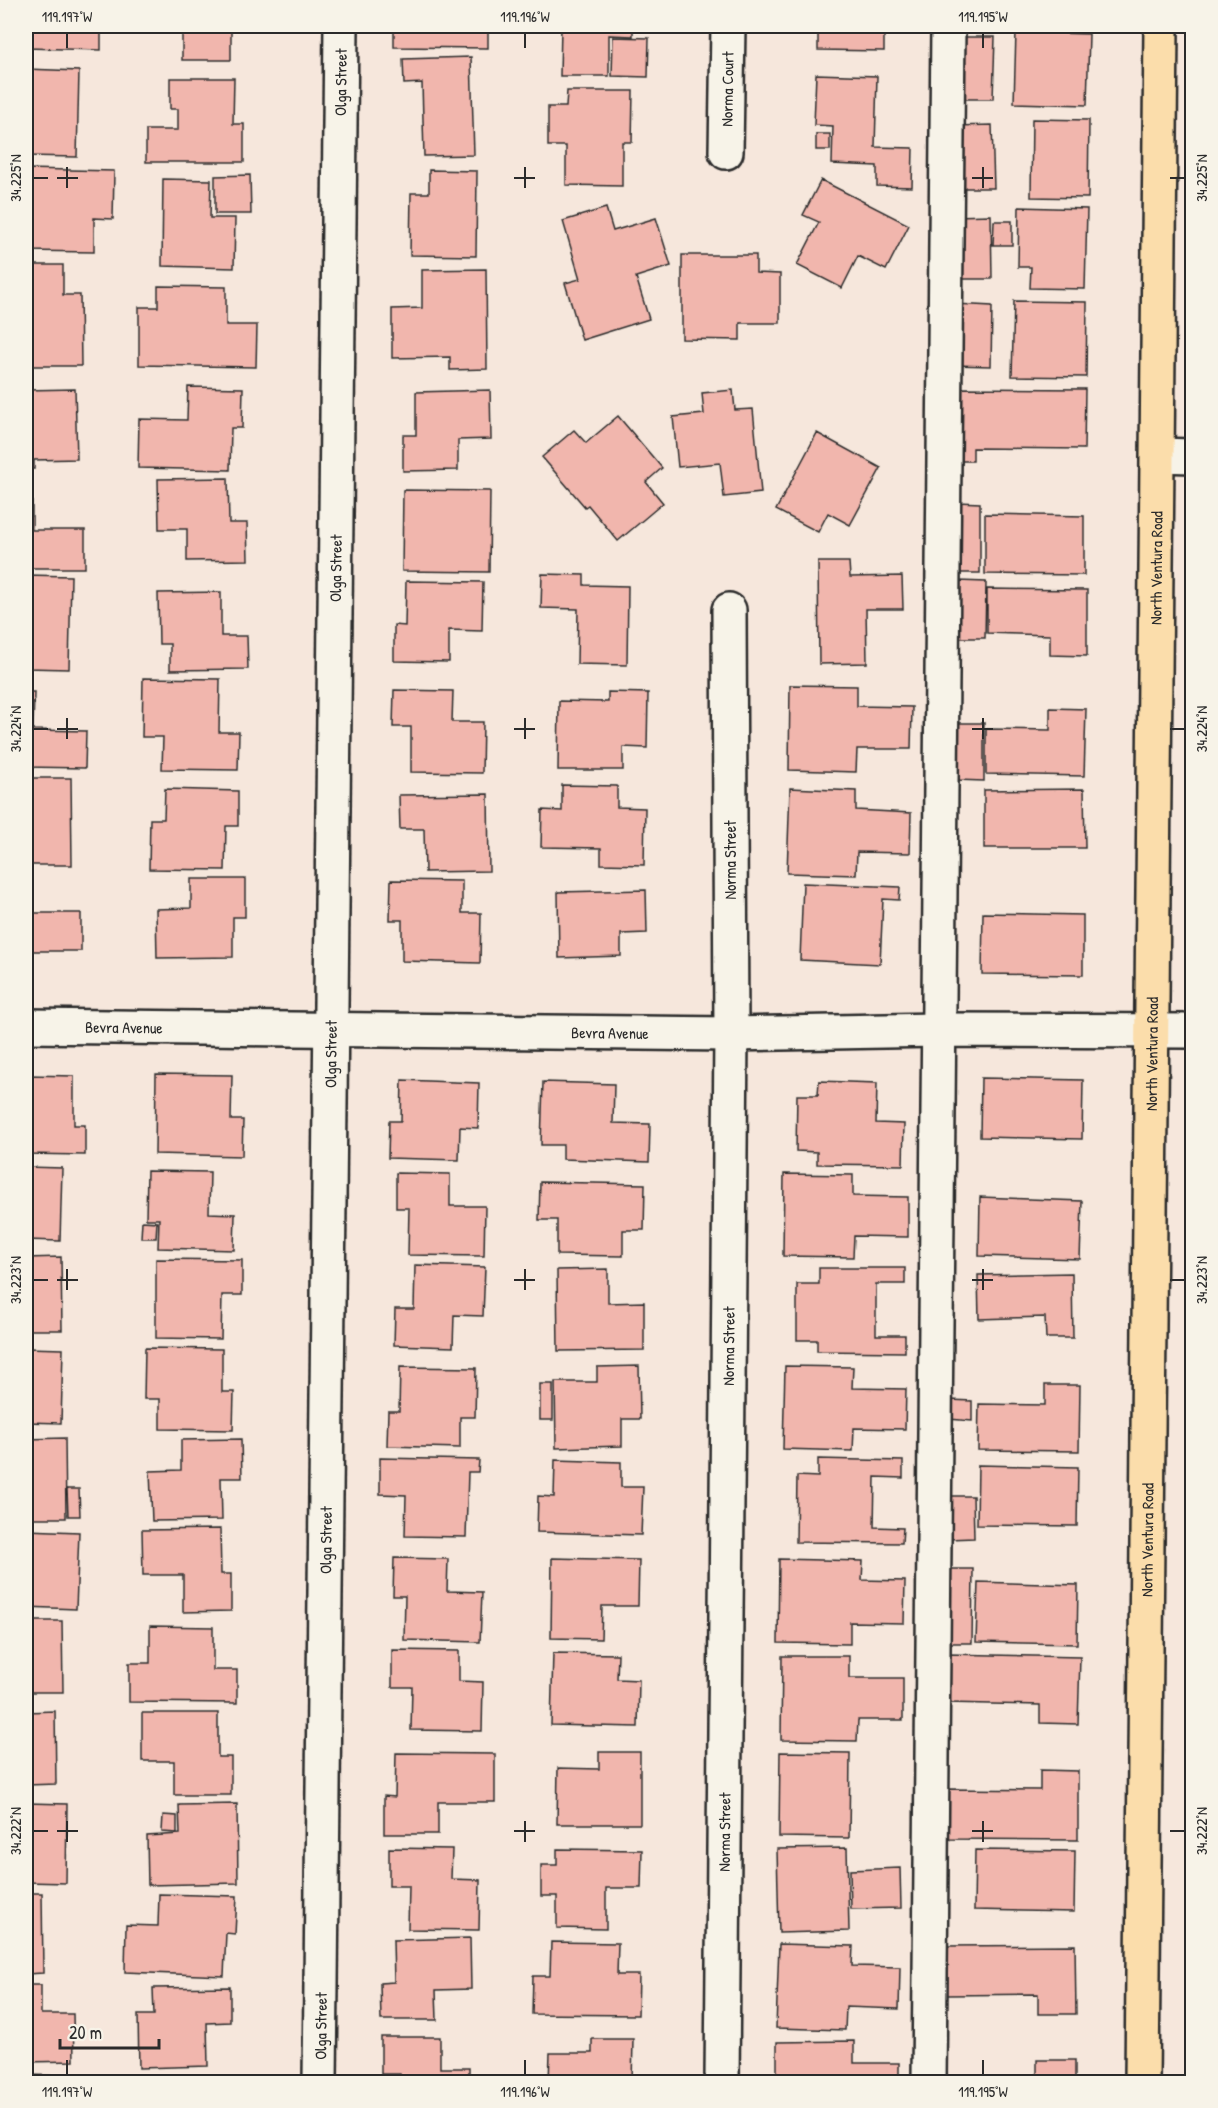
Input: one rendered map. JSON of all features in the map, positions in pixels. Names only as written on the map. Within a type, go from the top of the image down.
[{"type":"main road","name":"North Ventura Road","points":[[1142,2082],[1161,26]]},
{"type":"street","name":"Olga Street","points":[[320,2082],[341,26]]},
{"type":"street","name":"Norma Court","points":[[726,152],[728,26]]},
{"type":"street","points":[[929,2082],[948,26]]},
{"type":"street","points":[[1158,455],[1192,456]]},
{"type":"street","name":"Norma Street","points":[[722,2082],[731,1034],[729,610]]},
{"type":"street","name":"Bevra Avenue","points":[[26,1026],[731,1034],[938,1030],[1192,1031]]},
{"type":"building","points":[[26,26],[101,26],[101,50],[26,48]]},
{"type":"building","points":[[182,26],[231,26],[231,60],[182,60]]},
{"type":"building","points":[[394,26],[488,26],[488,48],[394,47]]},
{"type":"building","points":[[561,26],[633,26],[633,36],[609,35],[609,76],[560,76]]},
{"type":"building","points":[[818,26],[917,26],[917,33],[884,32],[884,51],[818,50]]},
{"type":"building","points":[[1016,32],[1089,34],[1087,105],[1014,103]]},
{"type":"building","points":[[613,37],[649,38],[648,77],[612,76]]},
{"type":"building","points":[[958,37],[995,37],[993,99],[957,99]]},
{"type":"building","points":[[471,57],[474,155],[424,156],[422,83],[404,84],[403,59]]},
{"type":"building","points":[[26,69],[79,71],[77,157],[26,156]]},
{"type":"building","points":[[816,74],[877,76],[875,147],[913,148],[912,187],[877,186],[877,166],[832,164],[833,126],[814,125]]},
{"type":"building","points":[[170,78],[234,78],[233,124],[244,124],[244,162],[146,162],[146,130],[178,130],[178,109],[170,109]]},
{"type":"building","points":[[567,91],[633,91],[632,142],[622,142],[622,186],[566,185],[566,146],[548,146],[548,107],[566,107]]},
{"type":"building","points":[[1032,119],[1089,120],[1088,198],[1031,197]]},
{"type":"building","points":[[992,125],[994,188],[957,188],[955,126]]},
{"type":"building","points":[[816,134],[830,134],[830,150],[816,150]]},
{"type":"building","points":[[26,169],[114,171],[113,219],[94,218],[94,252],[26,251]]},
{"type":"building","points":[[429,170],[477,171],[476,256],[410,255],[411,193],[429,193]]},
{"type":"building","points":[[250,175],[251,214],[215,214],[215,176]]},
{"type":"building","points":[[163,179],[211,180],[210,218],[235,218],[234,268],[162,266]]},
{"type":"building","points":[[821,180],[909,225],[886,270],[858,256],[842,288],[797,265],[819,222],[803,215]]},
{"type":"building","points":[[1019,207],[1087,209],[1085,289],[1030,288],[1031,267],[1018,267]]},
{"type":"building","points":[[606,208],[613,231],[656,218],[671,266],[636,277],[649,319],[582,340],[565,283],[580,279],[563,221]]},
{"type":"building","points":[[991,215],[992,279],[956,279],[954,216]]},
{"type":"building","points":[[994,221],[1012,221],[1012,245],[993,245]]},
{"type":"building","points":[[682,255],[756,255],[756,273],[780,274],[780,323],[740,323],[740,340],[682,339]]},
{"type":"building","points":[[26,265],[63,265],[63,295],[80,295],[81,366],[26,366]]},
{"type":"building","points":[[486,269],[487,369],[450,370],[450,357],[392,358],[392,309],[422,308],[422,270]]},
{"type":"building","points":[[158,286],[226,287],[226,325],[257,325],[256,367],[139,365],[139,307],[158,307]]},
{"type":"building","points":[[1014,301],[1087,302],[1086,377],[1012,376]]},
{"type":"building","points":[[955,304],[992,306],[991,366],[953,365]]},
{"type":"building","points":[[188,387],[243,388],[242,428],[231,428],[230,470],[138,468],[139,419],[187,420]]},
{"type":"building","points":[[956,388],[1085,389],[1084,449],[973,448],[973,461],[955,461]]},
{"type":"building","points":[[75,389],[77,459],[34,460],[34,469],[26,469],[26,390]]},
{"type":"building","points":[[490,390],[491,439],[458,440],[458,470],[403,471],[403,435],[416,435],[416,392]]},
{"type":"building","points":[[733,390],[735,410],[753,409],[761,493],[724,497],[720,463],[678,467],[673,417],[704,414],[702,393]]},
{"type":"building","points":[[618,416],[662,468],[646,482],[663,503],[618,541],[588,505],[585,507],[542,457],[574,430],[586,443]]},
{"type":"building","points":[[817,433],[881,468],[850,525],[828,513],[818,532],[776,510]]},
{"type":"building","points":[[228,478],[229,523],[247,523],[248,560],[187,561],[187,529],[159,529],[158,479]]},
{"type":"building","points":[[403,490],[490,491],[489,572],[402,571]]},
{"type":"building","points":[[26,492],[32,492],[32,530],[85,530],[85,568],[26,568]]},
{"type":"building","points":[[957,502],[980,503],[980,573],[956,573]]},
{"type":"building","points":[[985,514],[1084,516],[1084,575],[985,574]]},
{"type":"building","points":[[818,562],[849,562],[850,577],[902,576],[903,609],[866,609],[867,663],[819,664]]},
{"type":"building","points":[[542,574],[584,575],[584,585],[628,586],[627,665],[577,664],[578,609],[541,608]]},
{"type":"building","points":[[26,575],[71,576],[69,669],[26,668]]},
{"type":"building","points":[[406,581],[483,582],[482,631],[449,630],[449,662],[394,661],[394,625],[405,626]]},
{"type":"building","points":[[958,581],[986,582],[985,638],[956,638]]},
{"type":"building","points":[[987,589],[1087,590],[1087,656],[1050,655],[1050,635],[987,633]]},
{"type":"building","points":[[221,592],[221,636],[247,636],[248,669],[170,670],[170,644],[159,644],[158,593]]},
{"type":"building","points":[[143,678],[220,679],[219,732],[239,732],[238,770],[162,769],[163,737],[142,737]]},
{"type":"building","points":[[790,685],[857,686],[857,706],[912,707],[911,749],[857,749],[856,772],[789,770]]},
{"type":"building","points":[[394,690],[453,691],[452,722],[483,722],[482,773],[411,772],[411,727],[393,727]]},
{"type":"building","points":[[26,692],[34,692],[33,730],[86,731],[85,768],[26,767]]},
{"type":"building","points":[[608,692],[648,693],[647,748],[623,747],[623,770],[558,770],[559,701],[608,702]]},
{"type":"building","points":[[1050,708],[1086,709],[1084,776],[986,774],[986,729],[1050,730]]},
{"type":"building","points":[[956,723],[984,723],[984,781],[956,780]]},
{"type":"building","points":[[26,778],[71,778],[72,865],[26,865]]},
{"type":"building","points":[[562,785],[617,786],[617,807],[645,808],[644,865],[601,864],[601,848],[541,847],[542,810],[562,811]]},
{"type":"building","points":[[790,788],[856,791],[856,810],[911,813],[910,853],[857,852],[856,875],[787,873]]},
{"type":"building","points":[[165,789],[238,791],[238,826],[226,826],[225,870],[149,869],[150,819],[164,819]]},
{"type":"building","points":[[1084,789],[1085,848],[984,848],[984,790]]},
{"type":"building","points":[[488,794],[489,871],[425,872],[424,829],[400,829],[399,795]]},
{"type":"building","points":[[26,879],[28,879],[28,913],[81,913],[81,951],[26,951]]},
{"type":"building","points":[[191,879],[245,879],[245,917],[233,917],[233,957],[157,958],[156,909],[191,908]]},
{"type":"building","points":[[391,880],[462,881],[462,913],[481,913],[480,963],[402,961],[402,920],[390,920]]},
{"type":"building","points":[[803,883],[900,887],[899,900],[883,899],[880,964],[800,960]]},
{"type":"building","points":[[646,890],[647,933],[621,934],[621,956],[559,958],[558,892]]},
{"type":"building","points":[[983,913],[1083,915],[1083,975],[982,974]]},
{"type":"building","points":[[156,1074],[232,1075],[231,1120],[243,1120],[242,1156],[155,1154]]},
{"type":"building","points":[[26,1075],[74,1076],[74,1125],[85,1125],[85,1155],[26,1154]]},
{"type":"building","points":[[981,1078],[1083,1080],[1082,1139],[980,1137]]},
{"type":"building","points":[[402,1080],[479,1083],[478,1128],[460,1127],[459,1160],[388,1158],[389,1121],[401,1121]]},
{"type":"building","points":[[819,1081],[877,1083],[876,1123],[904,1124],[903,1165],[817,1164],[817,1152],[796,1151],[797,1095],[818,1095]]},
{"type":"building","points":[[543,1082],[614,1084],[613,1123],[650,1124],[649,1162],[563,1159],[563,1145],[541,1145]]},
{"type":"building","points":[[26,1167],[62,1168],[60,1241],[26,1240]]},
{"type":"building","points":[[147,1171],[210,1172],[209,1213],[235,1214],[234,1250],[158,1248],[159,1219],[146,1219]]},
{"type":"building","points":[[396,1173],[450,1174],[450,1206],[485,1206],[484,1256],[408,1255],[409,1208],[396,1208]]},
{"type":"building","points":[[784,1174],[853,1175],[853,1196],[908,1197],[908,1237],[854,1236],[853,1257],[783,1256]]},
{"type":"building","points":[[540,1182],[645,1184],[644,1230],[623,1230],[623,1256],[557,1255],[557,1220],[539,1220]]},
{"type":"building","points":[[980,1197],[1082,1201],[1080,1259],[979,1256]]},
{"type":"building","points":[[142,1221],[157,1222],[156,1238],[141,1238]]},
{"type":"building","points":[[61,1257],[62,1330],[26,1330],[26,1258]]},
{"type":"building","points":[[156,1259],[242,1260],[242,1295],[222,1295],[221,1339],[156,1338]]},
{"type":"building","points":[[415,1265],[485,1267],[483,1316],[454,1315],[453,1347],[394,1345],[395,1309],[414,1309]]},
{"type":"building","points":[[819,1268],[905,1268],[905,1284],[876,1284],[876,1335],[905,1335],[905,1352],[817,1351],[817,1340],[797,1340],[797,1284],[819,1284]]},
{"type":"building","points":[[608,1269],[608,1303],[644,1302],[644,1350],[558,1351],[557,1270]]},
{"type":"building","points":[[1072,1273],[1073,1338],[1046,1338],[1045,1317],[979,1319],[978,1275]]},
{"type":"building","points":[[26,1348],[63,1349],[61,1423],[26,1422]]},
{"type":"building","points":[[145,1348],[222,1349],[222,1392],[234,1392],[233,1430],[160,1429],[160,1399],[144,1399]]},
{"type":"building","points":[[639,1366],[640,1419],[622,1419],[622,1446],[556,1448],[555,1382],[597,1382],[597,1367]]},
{"type":"building","points":[[785,1366],[853,1367],[852,1388],[906,1389],[905,1429],[854,1428],[853,1451],[783,1449]]},
{"type":"building","points":[[400,1367],[476,1368],[475,1417],[460,1417],[460,1448],[387,1446],[388,1411],[399,1411]]},
{"type":"building","points":[[540,1384],[553,1384],[553,1420],[540,1420]]},
{"type":"building","points":[[1045,1385],[1080,1385],[1079,1451],[978,1450],[979,1404],[1045,1405]]},
{"type":"building","points":[[950,1400],[972,1401],[972,1421],[949,1419]]},
{"type":"building","points":[[65,1438],[66,1518],[26,1518],[26,1439]]},
{"type":"building","points":[[241,1439],[242,1478],[221,1478],[222,1520],[152,1521],[150,1471],[181,1470],[181,1440]]},
{"type":"building","points":[[380,1458],[479,1460],[478,1472],[468,1472],[466,1537],[405,1536],[406,1495],[380,1494]]},
{"type":"building","points":[[818,1459],[903,1461],[903,1478],[875,1477],[874,1527],[903,1528],[902,1543],[796,1542],[797,1476],[818,1477]]},
{"type":"building","points":[[555,1460],[621,1462],[621,1487],[643,1487],[641,1535],[537,1532],[538,1496],[554,1497]]},
{"type":"building","points":[[978,1465],[1078,1467],[1077,1526],[977,1525]]},
{"type":"building","points":[[67,1489],[79,1489],[80,1516],[68,1516]]},
{"type":"building","points":[[948,1496],[973,1496],[974,1538],[948,1539]]},
{"type":"building","points":[[220,1529],[221,1574],[231,1574],[231,1611],[183,1612],[183,1575],[143,1575],[142,1530]]},
{"type":"building","points":[[26,1530],[79,1532],[76,1609],[26,1607]]},
{"type":"building","points":[[394,1558],[448,1559],[447,1591],[482,1592],[480,1642],[404,1640],[405,1596],[393,1596]]},
{"type":"building","points":[[552,1558],[639,1560],[638,1606],[602,1606],[601,1639],[551,1638]]},
{"type":"building","points":[[779,1559],[863,1561],[862,1580],[905,1581],[904,1623],[850,1622],[850,1644],[778,1643]]},
{"type":"building","points":[[950,1569],[973,1569],[972,1643],[948,1643]]},
{"type":"building","points":[[978,1582],[1078,1585],[1077,1644],[976,1642]]},
{"type":"building","points":[[26,1621],[62,1621],[63,1692],[26,1692]]},
{"type":"building","points":[[150,1626],[213,1627],[213,1670],[237,1670],[237,1703],[129,1702],[129,1663],[150,1663]]},
{"type":"building","points":[[392,1650],[459,1651],[459,1681],[483,1682],[482,1731],[411,1730],[412,1687],[392,1687]]},
{"type":"building","points":[[553,1653],[618,1654],[617,1679],[639,1680],[638,1727],[551,1725]]},
{"type":"building","points":[[948,1654],[1080,1657],[1078,1724],[1040,1723],[1040,1705],[947,1703]]},
{"type":"building","points":[[782,1656],[849,1656],[849,1678],[903,1678],[903,1720],[858,1720],[857,1741],[781,1740]]},
{"type":"building","points":[[55,1711],[56,1784],[26,1785],[26,1712]]},
{"type":"building","points":[[142,1713],[218,1713],[218,1757],[231,1757],[231,1795],[174,1795],[174,1761],[142,1761]]},
{"type":"building","points":[[599,1752],[640,1752],[640,1824],[557,1824],[558,1768],[599,1769]]},
{"type":"building","points":[[780,1752],[850,1753],[849,1838],[779,1837]]},
{"type":"building","points":[[396,1753],[495,1754],[495,1802],[438,1802],[438,1834],[384,1834],[384,1796],[395,1797]]},
{"type":"building","points":[[1040,1770],[1078,1771],[1078,1840],[947,1839],[947,1789],[1040,1790]]},
{"type":"building","points":[[26,1803],[67,1804],[66,1883],[26,1882]]},
{"type":"building","points":[[237,1804],[238,1883],[148,1885],[147,1836],[180,1834],[179,1805]]},
{"type":"building","points":[[163,1815],[177,1816],[177,1833],[162,1832]]},
{"type":"building","points":[[389,1848],[452,1849],[451,1879],[480,1880],[479,1930],[408,1929],[409,1886],[389,1886]]},
{"type":"building","points":[[847,1848],[849,1931],[779,1933],[777,1849]]},
{"type":"building","points":[[557,1849],[642,1850],[641,1888],[606,1888],[606,1929],[557,1928],[557,1896],[541,1896],[541,1865],[557,1865]]},
{"type":"building","points":[[975,1850],[1075,1851],[1074,1912],[974,1910]]},
{"type":"building","points":[[900,1868],[901,1908],[851,1909],[850,1870]]},
{"type":"building","points":[[26,1893],[42,1893],[43,1973],[26,1974]]},
{"type":"building","points":[[159,1894],[237,1896],[235,1934],[226,1933],[224,1976],[125,1972],[126,1925],[158,1926]]},
{"type":"building","points":[[470,1938],[471,1989],[436,1990],[437,2020],[381,2020],[380,1983],[394,1982],[393,1940]]},
{"type":"building","points":[[551,1942],[618,1943],[617,1975],[639,1975],[638,2015],[532,2014],[533,1976],[550,1976]]},
{"type":"building","points":[[779,1944],[853,1946],[852,1966],[900,1967],[899,2009],[846,2007],[845,2030],[776,2028]]},
{"type":"building","points":[[1075,1945],[1076,2014],[1038,2014],[1038,1994],[946,1995],[945,1946]]},
{"type":"building","points":[[26,1985],[41,1985],[41,2014],[73,2014],[74,2061],[26,2062]]},
{"type":"building","points":[[230,1987],[230,2022],[207,2023],[208,2066],[139,2068],[138,2015],[154,2015],[153,1988]]},
{"type":"building","points":[[381,2037],[440,2037],[440,2068],[469,2068],[469,2082],[400,2082],[400,2074],[381,2074]]},
{"type":"building","points":[[592,2039],[633,2039],[632,2082],[549,2082],[550,2053],[592,2053]]},
{"type":"building","points":[[854,2041],[854,2063],[899,2063],[899,2082],[777,2082],[777,2042]]},
{"type":"building","points":[[1037,2060],[1075,2060],[1075,2082],[944,2082],[944,2077],[1037,2079]]},
{"type":"building","points":[[26,2075],[69,2076],[68,2082],[26,2082]]},
{"type":"building","points":[[215,2075],[215,2082],[138,2082],[138,2076]]}]
